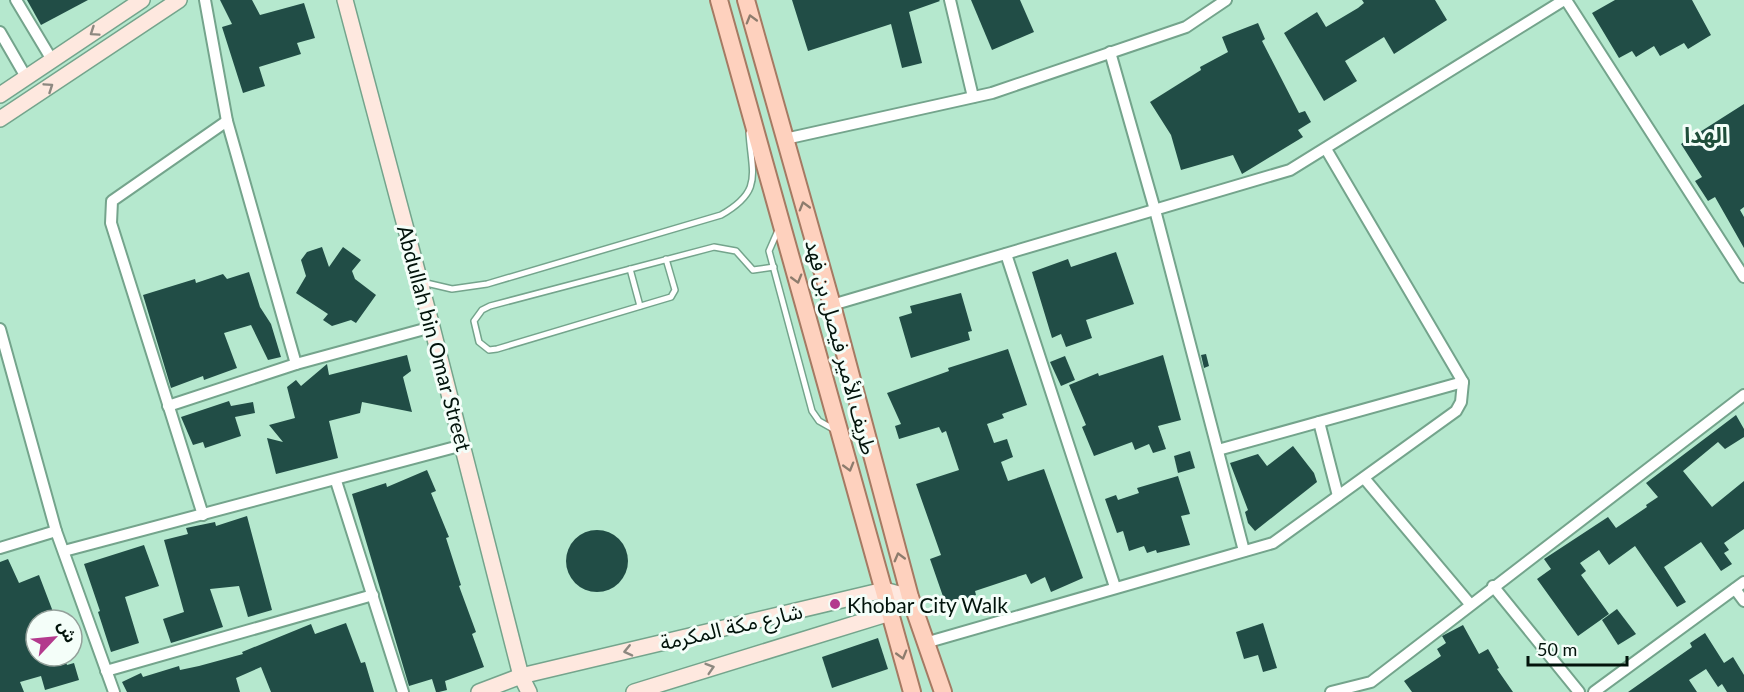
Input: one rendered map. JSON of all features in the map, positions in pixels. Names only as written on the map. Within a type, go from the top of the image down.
[{"type":"main road","name":"طريف الأمير فيصل بن فهد","points":[[719,0],[912,692]]},
{"type":"main road","name":"طريف الأمير فيصل بن فهد","points":[[746,0],[832,305],[910,597],[943,692]]},
{"type":"street","points":[[16,0],[52,60]]},
{"type":"street","points":[[0,94],[142,0]]},
{"type":"street","points":[[0,119],[179,0]]},
{"type":"street","points":[[205,0],[227,121],[296,364]]},
{"type":"street","name":"Abdullah bin Omar Street","points":[[345,0],[463,445],[521,684],[529,692]]},
{"type":"street","points":[[950,0],[973,97]]},
{"type":"street","points":[[785,139],[973,97],[1186,27],[1226,0]]},
{"type":"street","points":[[832,305],[1290,170],[1565,0],[1744,277]]},
{"type":"street","points":[[0,32],[26,77]]},
{"type":"street","points":[[1110,52],[1155,210],[1244,551]]},
{"type":"street","points":[[203,515],[111,223],[112,201],[227,121]]},
{"type":"street","points":[[925,643],[1274,543],[1455,411],[1461,402],[1463,382],[1326,149]]},
{"type":"street","points":[[1006,254],[1115,587]]},
{"type":"street","points":[[168,406],[296,364],[432,327]]},
{"type":"street","points":[[0,329],[56,531],[114,692]]},
{"type":"street","points":[[1218,450],[1463,382]]},
{"type":"street","points":[[1331,692],[1371,682],[1744,395]]},
{"type":"street","points":[[1319,422],[1338,496]]},
{"type":"street","points":[[64,551],[336,481],[463,445]]},
{"type":"street","points":[[1364,478],[1470,604]]},
{"type":"street","points":[[336,481],[403,692]]},
{"type":"street","points":[[0,548],[56,531]]},
{"type":"street","points":[[1594,692],[1739,585],[1744,601]]},
{"type":"street","points":[[1493,586],[1579,692]]},
{"type":"street","name":"شارع مكة المكرمة","points":[[478,692],[521,684],[884,590],[910,597]]},
{"type":"street","points":[[106,671],[372,595]]},
{"type":"street","name":"شارع مكة المكرمة","points":[[634,692],[890,613],[910,597]]},
{"type":"street","points":[[1371,682],[1378,692]]},
{"type":"lane","points":[[421,282],[452,289],[486,284],[722,215],[744,200],[752,187],[746,97]]},
{"type":"lane","points":[[782,224],[771,243],[770,251],[812,411],[819,421],[840,433]]},
{"type":"lane","points":[[666,260],[675,290],[674,294],[497,349],[489,350],[478,342],[473,327],[477,314],[490,306],[714,247],[726,247],[736,251],[745,265],[753,270],[774,267]]},
{"type":"lane","points":[[630,269],[640,306]]},
{"type":"building","points":[[27,0],[88,0],[41,25]]},
{"type":"building","points":[[220,0],[252,0],[260,15],[304,3],[315,38],[297,43],[301,54],[259,67],[265,86],[243,93],[222,27],[232,24]]},
{"type":"building","points":[[792,0],[940,1],[909,12],[922,63],[902,68],[891,24],[808,51]]},
{"type":"building","points":[[971,0],[1020,0],[1034,32],[992,50]]},
{"type":"building","points":[[1362,0],[1435,0],[1447,20],[1394,54],[1384,37],[1345,61],[1357,81],[1324,101],[1284,33],[1317,12],[1326,27],[1358,8],[1364,3]]},
{"type":"building","points":[[1615,0],[1692,0],[1711,35],[1688,49],[1684,43],[1660,56],[1654,46],[1636,57],[1632,51],[1619,58],[1592,13]]},
{"type":"building","points":[[1258,23],[1265,39],[1262,41],[1299,113],[1305,111],[1311,122],[1298,130],[1303,137],[1242,174],[1233,155],[1181,170],[1171,135],[1150,102],[1201,70],[1200,67],[1228,52],[1222,37]]},
{"type":"building","points":[[1744,104],[1744,207],[1740,210],[1744,217],[1744,248],[1715,197],[1708,201],[1695,181],[1702,177],[1681,144]]},
{"type":"building","points":[[322,247],[329,267],[343,247],[361,260],[352,271],[355,279],[376,295],[356,323],[351,320],[332,326],[323,320],[328,314],[296,293],[306,276],[301,260],[307,252]]},
{"type":"building","points":[[1116,252],[1134,304],[1086,320],[1092,338],[1066,347],[1061,334],[1052,338],[1032,272],[1068,259],[1071,267]]},
{"type":"building","points":[[249,272],[260,307],[271,324],[281,357],[268,360],[251,325],[224,333],[237,368],[204,380],[203,376],[171,388],[143,295],[195,279],[196,283],[223,274],[227,279]]},
{"type":"building","points":[[961,293],[972,331],[968,332],[970,340],[911,358],[899,317],[912,313],[910,306]]},
{"type":"building","points":[[1008,349],[1027,405],[1002,414],[1004,418],[987,424],[994,443],[1007,439],[1013,457],[1001,462],[1008,481],[1044,469],[1083,578],[1051,592],[1045,577],[1031,584],[1026,574],[975,591],[976,595],[946,605],[930,559],[941,555],[916,484],[959,470],[946,431],[942,433],[939,427],[899,439],[895,426],[901,424],[887,393],[949,371],[948,368]]},
{"type":"building","points":[[1206,354],[1209,366],[1204,368],[1201,355]]},
{"type":"building","points":[[407,355],[411,371],[403,377],[412,412],[362,402],[360,413],[329,421],[338,458],[276,474],[267,438],[283,442],[269,425],[295,418],[287,387],[296,380],[301,386],[327,364],[329,375]]},
{"type":"building","points":[[1163,355],[1181,420],[1158,426],[1166,449],[1153,453],[1149,444],[1135,450],[1132,442],[1094,456],[1082,427],[1086,425],[1069,385],[1098,373],[1099,376]]},
{"type":"building","points":[[1065,356],[1075,380],[1061,386],[1050,362]]},
{"type":"building","points":[[229,401],[231,406],[253,402],[255,413],[235,417],[241,436],[205,448],[203,442],[193,445],[181,417]]},
{"type":"building","points":[[1736,415],[1744,429],[1744,437],[1725,449],[1718,442],[1683,471],[1712,507],[1744,481],[1744,529],[1724,543],[1729,550],[1724,553],[1732,564],[1721,571],[1701,542],[1664,567],[1686,602],[1677,607],[1635,546],[1609,565],[1599,550],[1580,563],[1586,571],[1581,575],[1609,614],[1578,636],[1537,579],[1551,569],[1544,559],[1608,517],[1616,528],[1647,507],[1646,505],[1658,497],[1646,483]]},
{"type":"building","points":[[1293,446],[1314,473],[1317,482],[1255,531],[1248,523],[1245,512],[1248,510],[1230,463],[1258,454],[1267,466]]},
{"type":"building","points":[[1190,451],[1195,468],[1178,473],[1174,456]]},
{"type":"building","points":[[427,470],[436,491],[431,493],[449,537],[446,538],[461,585],[459,586],[476,632],[472,634],[484,667],[445,681],[447,690],[439,692],[436,692],[432,679],[409,686],[352,494],[386,483],[387,487]]},
{"type":"building","points":[[1178,476],[1190,514],[1181,516],[1190,545],[1157,553],[1156,550],[1147,553],[1144,546],[1129,551],[1123,531],[1117,533],[1105,499],[1116,495],[1118,500],[1139,493],[1137,488]]},
{"type":"building","points":[[247,516],[272,610],[248,617],[239,586],[210,589],[223,627],[171,643],[163,619],[184,612],[164,540],[188,534],[186,528],[215,522],[216,526]]},
{"type":"building","points":[[597,530],[619,539],[628,561],[619,583],[597,592],[575,583],[566,561],[575,539]]},
{"type":"building","points":[[144,545],[159,586],[125,597],[139,643],[111,652],[84,564]]},
{"type":"building","points":[[8,559],[19,583],[39,575],[52,608],[24,608],[24,668],[75,668],[79,680],[45,690],[41,676],[20,682],[24,692],[0,692],[0,562]]},
{"type":"building","points":[[1617,609],[1636,634],[1618,645],[1602,620]]},
{"type":"building","points":[[346,623],[361,663],[365,662],[374,692],[271,692],[261,667],[236,678],[240,692],[127,692],[122,682],[141,673],[143,677],[179,666],[180,670],[243,654],[242,652],[311,624],[315,634]]},
{"type":"building","points":[[1263,623],[1277,668],[1263,672],[1258,655],[1244,659],[1236,632]]},
{"type":"building","points":[[1463,625],[1479,654],[1488,649],[1499,668],[1497,669],[1513,692],[1412,692],[1404,681],[1441,656],[1437,649],[1446,643],[1442,636]]},
{"type":"building","points":[[1705,633],[1724,663],[1733,657],[1744,675],[1744,692],[1727,692],[1722,684],[1718,687],[1706,669],[1689,680],[1697,692],[1628,692],[1692,647],[1690,643]]},
{"type":"building","points":[[878,638],[888,669],[832,688],[822,657]]},
{"type":"place","name":"Khobar City Walk","points":[[835,604]]},
{"type":"district","name":"الهدا","points":[[1706,134]]}]
